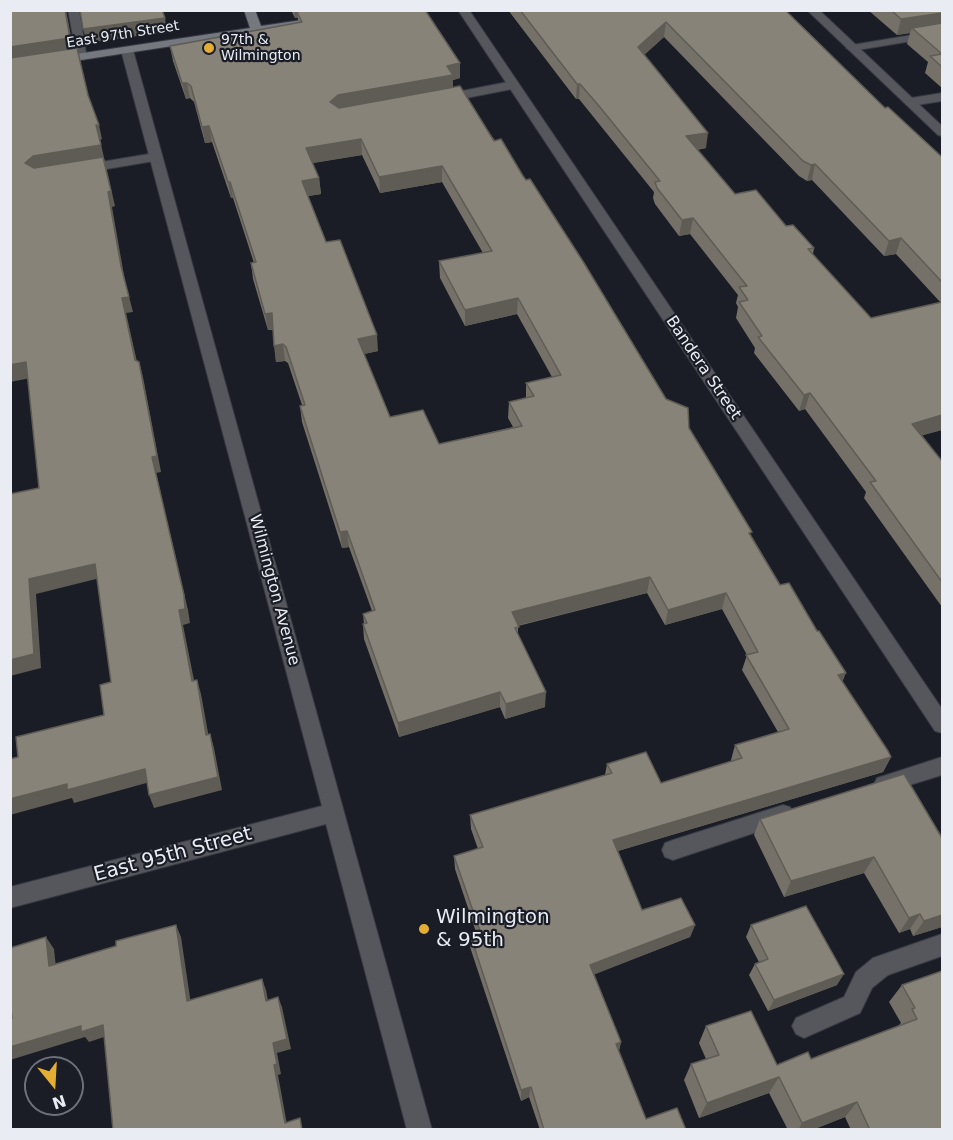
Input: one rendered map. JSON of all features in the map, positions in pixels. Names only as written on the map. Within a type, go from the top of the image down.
[{"type":"street","points":[[73,10],[84,57]]},
{"type":"street","points":[[249,10],[257,30]]},
{"type":"street","name":"Bandera Street","points":[[463,10],[942,725]]},
{"type":"street","points":[[812,10],[942,132]]},
{"type":"street","name":"East 97th Street","points":[[10,68],[314,21]]},
{"type":"street","points":[[852,48],[942,33]]},
{"type":"street","name":"Wilmington Avenue","points":[[127,50],[420,1130]]},
{"type":"street","points":[[433,100],[513,85]]},
{"type":"street","points":[[910,102],[942,97]]},
{"type":"street","points":[[71,172],[155,157]]},
{"type":"street","points":[[866,789],[942,766]]},
{"type":"street","points":[[673,850],[801,808]]},
{"type":"street","name":"East 95th Street","points":[[10,898],[334,812]]},
{"type":"street","points":[[804,1026],[852,1005],[864,980],[881,966],[942,945]]},
{"type":"building","points":[[10,10],[65,10],[70,38],[10,47]]},
{"type":"building","points":[[80,10],[162,10],[165,18],[83,29]]},
{"type":"building","points":[[305,10],[425,10],[460,63],[447,66],[453,75],[338,95],[330,102],[339,108],[460,86],[494,141],[501,139],[523,176],[526,180],[530,179],[666,399],[688,408],[689,428],[752,532],[749,533],[780,585],[789,583],[817,631],[846,673],[838,675],[891,757],[613,840],[642,910],[681,898],[695,925],[590,965],[621,1042],[616,1044],[646,1119],[677,1108],[686,1130],[544,1130],[531,1087],[521,1090],[470,934],[480,931],[454,856],[483,847],[470,815],[612,773],[607,764],[646,752],[661,783],[742,758],[735,745],[789,729],[746,655],[758,652],[726,593],[668,610],[650,577],[512,612],[519,627],[515,628],[546,692],[506,704],[500,692],[398,723],[363,624],[367,623],[363,614],[375,610],[347,531],[340,532],[300,406],[305,405],[286,347],[283,344],[274,346],[272,313],[265,314],[251,263],[256,262],[230,182],[228,182],[209,126],[202,127],[191,86],[182,83],[170,46],[302,22],[297,12]],"holes":[[[361,139],[379,177],[442,166],[492,251],[439,261],[465,310],[518,298],[561,375],[526,383],[534,396],[509,402],[522,426],[439,444],[423,410],[390,417],[358,339],[377,335],[340,240],[326,242],[302,181],[319,178],[306,148]]]},
{"type":"building","points":[[520,10],[785,10],[885,108],[888,107],[942,157],[942,282],[901,238],[889,241],[815,164],[811,165],[803,161],[666,22],[638,47],[708,133],[686,136],[735,194],[756,190],[786,226],[793,225],[814,248],[808,249],[871,318],[942,302],[942,415],[912,424],[942,461],[942,582],[870,482],[876,481],[810,393],[804,395],[758,337],[762,336],[739,302],[748,300],[739,287],[747,286],[693,218],[682,220],[657,188],[655,182],[660,181],[599,106],[580,84],[577,84]]},
{"type":"building","points":[[891,10],[942,10],[942,13],[901,19]]},
{"type":"building","points":[[942,23],[942,54],[912,28]]},
{"type":"building","points":[[77,48],[88,95],[99,125],[96,125],[101,145],[33,156],[25,163],[34,168],[103,157],[111,191],[108,192],[121,266],[129,297],[122,298],[135,360],[139,362],[157,456],[152,457],[184,595],[185,609],[179,610],[192,681],[197,680],[206,735],[210,734],[218,777],[149,795],[145,769],[67,790],[67,784],[10,799],[10,759],[18,757],[16,737],[104,715],[100,685],[111,682],[95,564],[29,579],[34,654],[10,660],[10,494],[39,488],[26,362],[10,365],[10,58]]},
{"type":"building","points":[[942,54],[942,67],[930,56]]},
{"type":"building","points":[[904,774],[942,838],[942,915],[924,921],[920,914],[909,918],[874,857],[791,881],[760,819]]},
{"type":"building","points":[[806,906],[844,974],[774,1000],[755,964],[768,959],[751,925]]},
{"type":"building","points":[[176,925],[187,1001],[262,979],[266,1001],[278,997],[287,1039],[273,1043],[277,1064],[274,1065],[285,1123],[300,1118],[302,1130],[113,1130],[103,1025],[81,1032],[81,1026],[10,1047],[10,1019],[12,1018],[10,948],[46,937],[49,966],[116,946],[116,941]]},
{"type":"building","points":[[942,971],[942,1130],[870,1130],[857,1102],[802,1123],[779,1077],[707,1103],[691,1064],[719,1055],[706,1026],[751,1011],[777,1065],[808,1052],[811,1059],[917,1019],[912,1009],[915,1008],[902,985]]},
{"type":"place","name":"97th & Wilmington","points":[[209,48]]},
{"type":"place","name":"Wilmington & 95th","points":[[424,929]]}]
